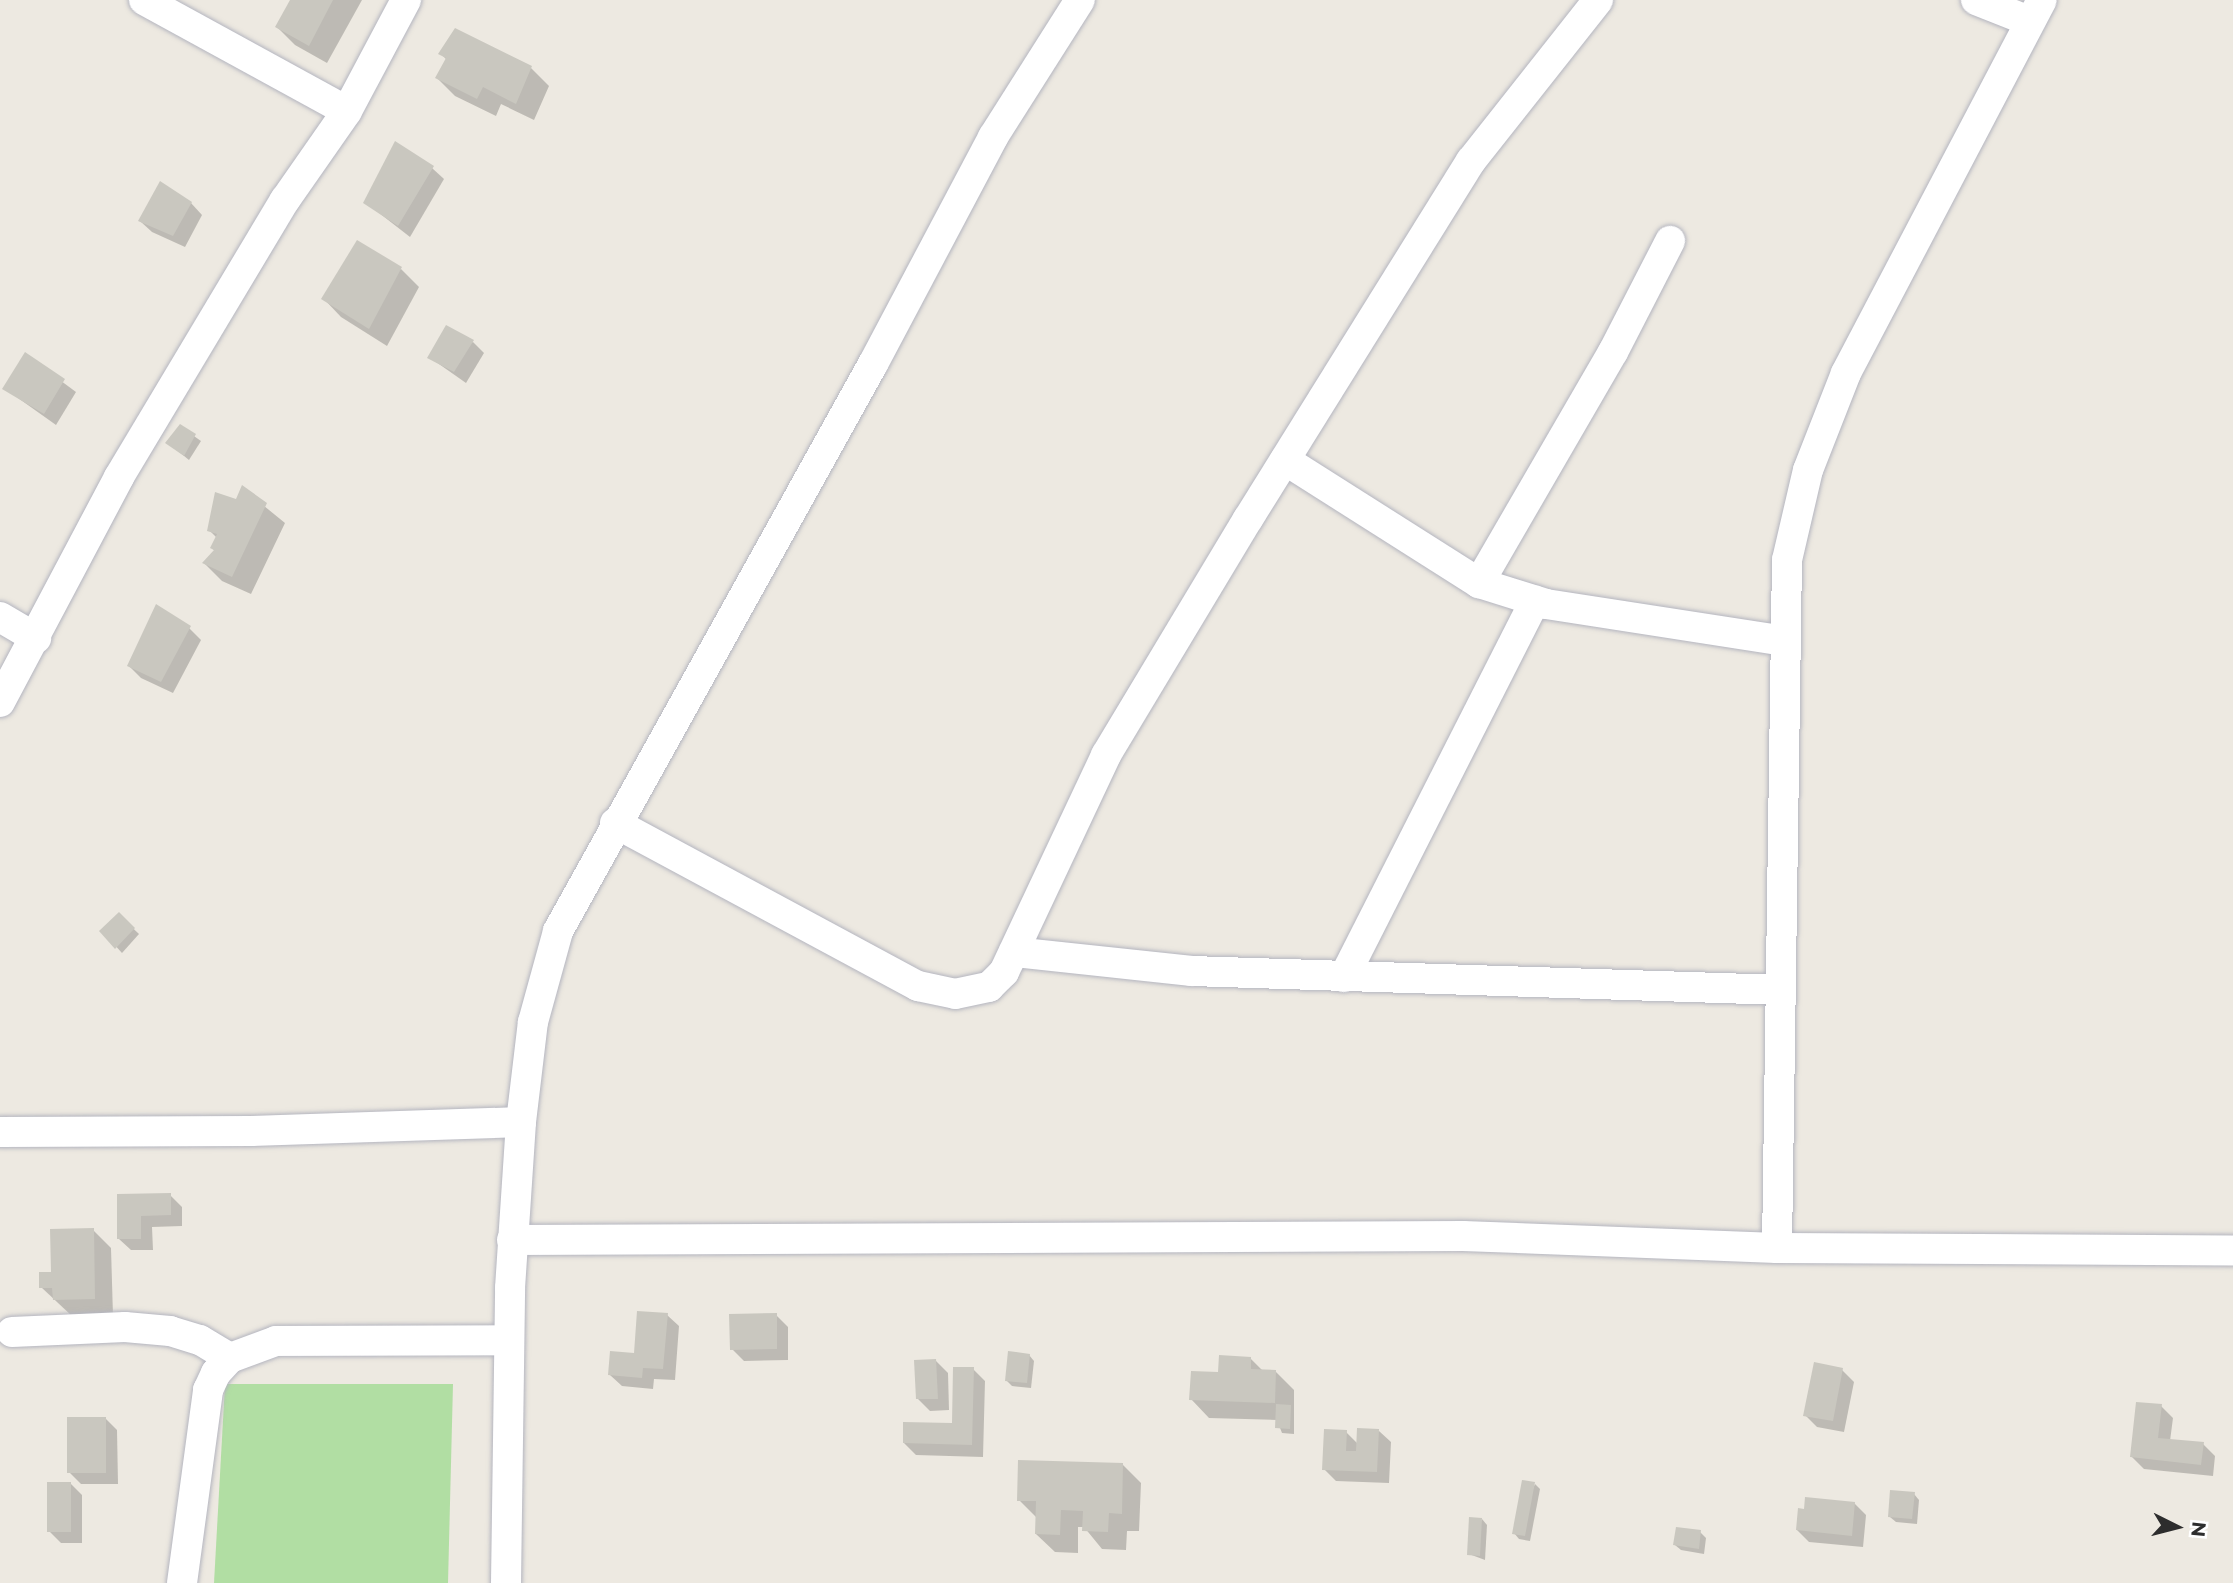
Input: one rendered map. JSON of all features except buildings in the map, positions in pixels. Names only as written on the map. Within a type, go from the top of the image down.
[{"type":"street","points":[[144,0],[347,111]]},
{"type":"street","points":[[0,702],[119,477],[285,200],[347,111],[406,0]]},
{"type":"street","points":[[506,1583],[508,1340],[521,1122],[542,976],[558,931],[615,823],[873,364],[993,136],[1080,0]]},
{"type":"street","points":[[615,823],[918,986],[955,994],[989,987],[1004,972],[1106,755],[1285,460],[1471,161],[1598,0]]},
{"type":"street","points":[[1776,1248],[1787,560],[1808,470],[1846,373],[2035,10],[1976,0]]},
{"type":"street","points":[[1479,583],[1613,352],[1670,242]]},
{"type":"street","points":[[1285,460],[1479,583],[1535,601],[1784,641]]},
{"type":"street","points":[[1344,977],[1535,601]]},
{"type":"street","points":[[0,617],[36,638]]},
{"type":"street","points":[[1014,952],[1191,971],[1781,990]]},
{"type":"street","points":[[0,1132],[251,1131],[521,1122]]},
{"type":"street","points":[[512,1240],[1463,1236],[1776,1248],[2233,1250]]},
{"type":"street","points":[[12,1332],[125,1327],[170,1331],[200,1340],[230,1358]]},
{"type":"street","points":[[182,1583],[208,1390],[216,1373],[230,1358],[276,1341],[508,1340]]},
{"type":"green space","points":[[225,1384],[453,1384],[448,1583],[214,1583]]}]
